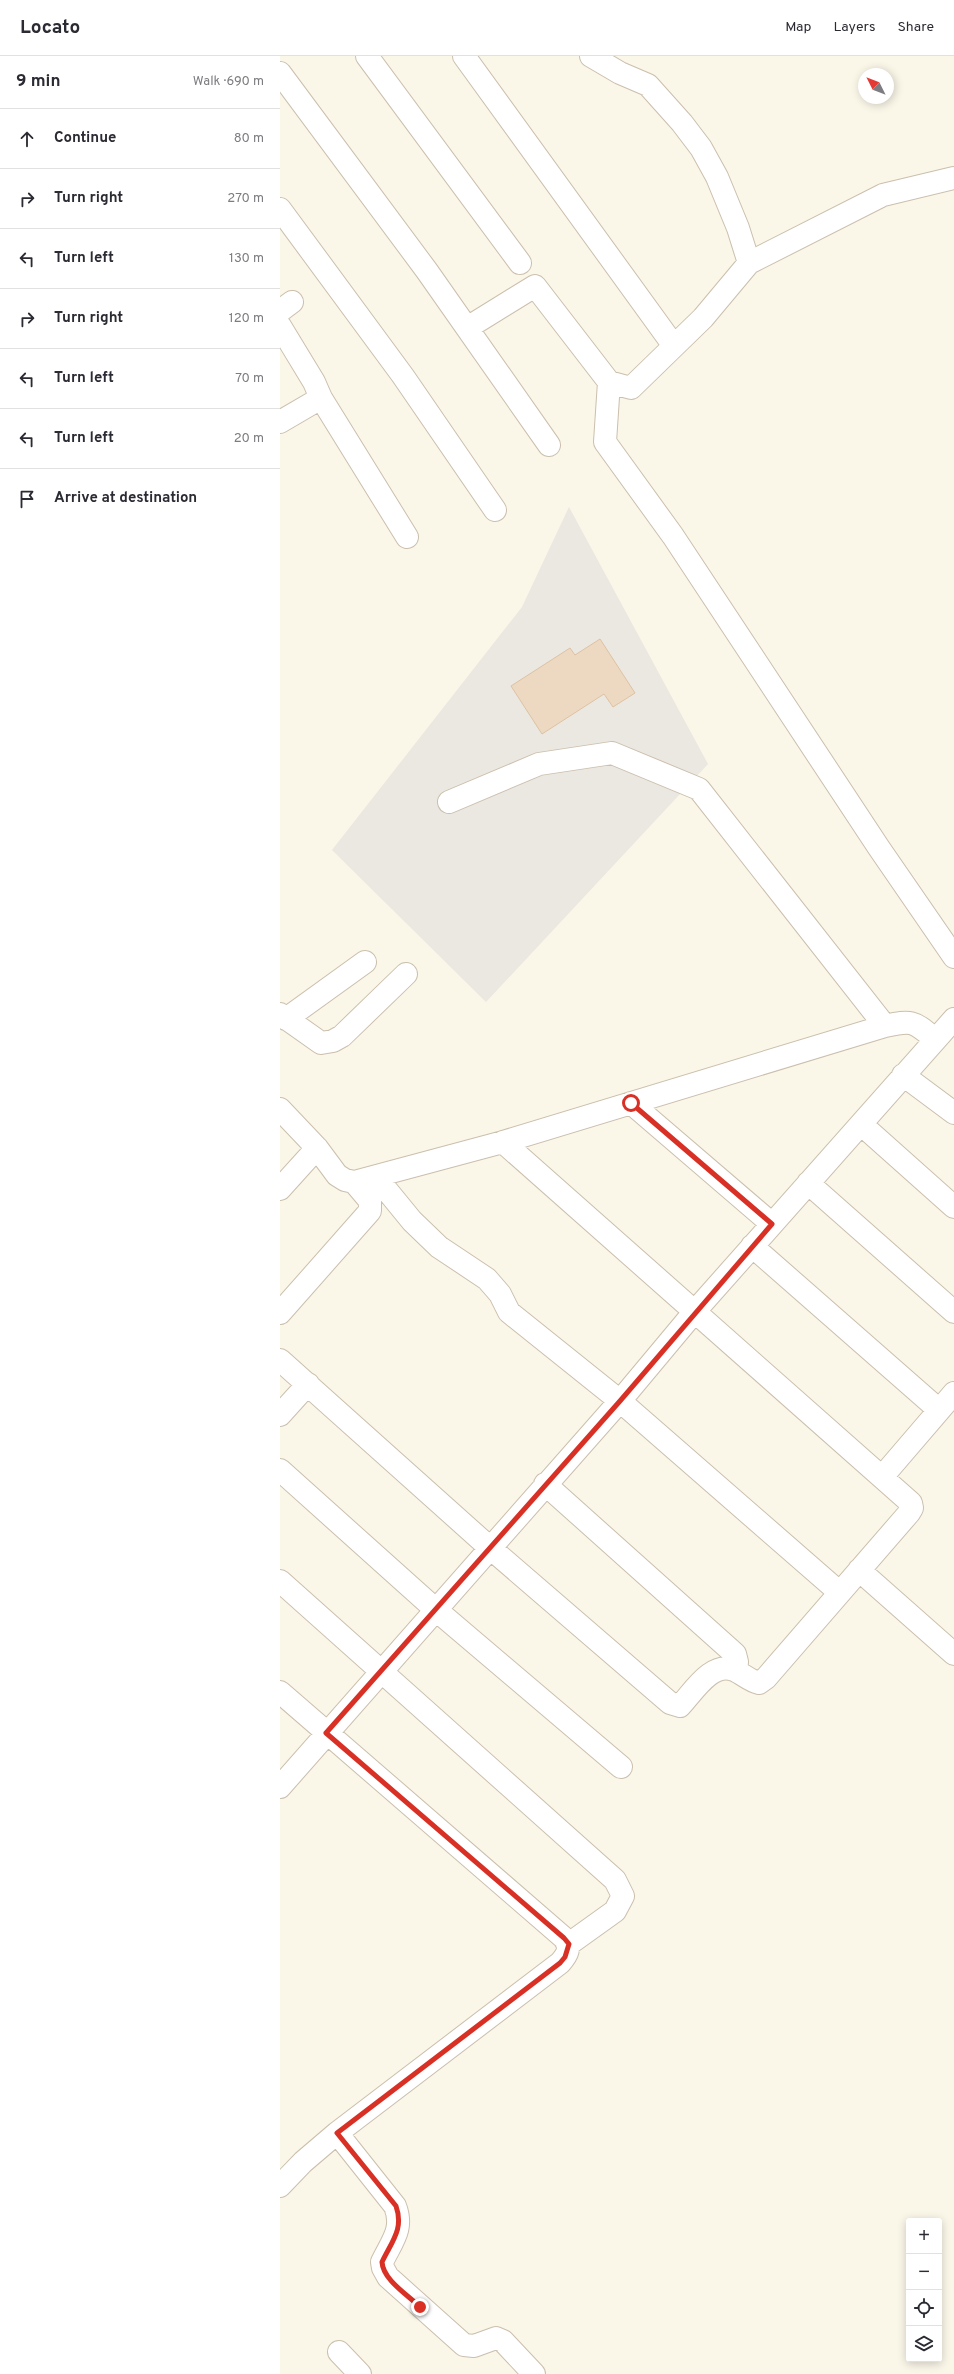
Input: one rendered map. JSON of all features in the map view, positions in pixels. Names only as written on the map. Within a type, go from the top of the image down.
[{"type":"street","points":[[367,56],[520,262]]},
{"type":"street","points":[[464,56],[674,346]]},
{"type":"street","points":[[591,56],[620,74],[648,85],[682,123],[701,148],[717,177],[738,228],[749,263]]},
{"type":"street","points":[[280,73],[467,328],[549,445]]},
{"type":"street","points":[[467,328],[535,286],[609,382],[631,388],[703,318],[749,263],[883,195],[954,178]]},
{"type":"street","points":[[280,209],[403,376],[495,510]]},
{"type":"street","points":[[280,326],[314,382],[321,398],[406,537]]},
{"type":"street","points":[[609,382],[605,442],[674,536],[879,848],[954,957]]},
{"type":"street","points":[[280,422],[321,398]]},
{"type":"street","points":[[449,802],[539,764],[612,753],[699,789],[885,1026]]},
{"type":"street","points":[[365,962],[283,1016],[321,1043],[333,1041],[342,1036],[406,974]]},
{"type":"street","points":[[280,1787],[489,1547],[620,1401],[752,1246],[862,1125],[903,1075],[954,1019]]},
{"type":"street","points":[[280,1109],[316,1148],[337,1175],[345,1180],[354,1182],[503,1142],[885,1026],[908,1022],[917,1025],[935,1039]]},
{"type":"street","points":[[903,1075],[954,1113]]},
{"type":"street","points":[[631,1103],[772,1224]]},
{"type":"street","points":[[862,1125],[954,1207]]},
{"type":"street","points":[[280,1360],[489,1547],[674,1705],[680,1706],[713,1671],[726,1667],[754,1682],[759,1682],[766,1678],[912,1508],[911,1503],[696,1310],[503,1142]]},
{"type":"street","points":[[280,1189],[316,1148]]},
{"type":"street","points":[[376,1177],[412,1221],[439,1247],[487,1279],[500,1294],[509,1312],[620,1401],[840,1592]]},
{"type":"street","points":[[280,1313],[370,1211],[370,1201],[354,1182]]},
{"type":"street","points":[[808,1184],[954,1312]]},
{"type":"street","points":[[752,1246],[939,1410]]},
{"type":"street","points":[[280,1415],[308,1384]]},
{"type":"street","points":[[882,1477],[954,1393]]},
{"type":"street","points":[[280,1470],[435,1609],[621,1767]]},
{"type":"street","points":[[545,1484],[735,1654],[737,1662],[736,1671]]},
{"type":"street","points":[[859,1570],[954,1654]]},
{"type":"street","points":[[280,1581],[615,1880],[623,1896],[615,1911],[569,1944],[567,1953],[560,1963],[337,2133],[304,2162],[280,2186]]},
{"type":"street","points":[[280,1692],[564,1938],[569,1944]]},
{"type":"street","points":[[337,2133],[396,2206],[400,2218],[400,2226],[382,2262],[383,2268],[388,2276],[464,2345],[474,2346],[496,2338],[503,2341],[534,2374]]},
{"type":"street","points":[[339,2352],[360,2374]]},
{"type":"shaded area","points":[[569,507],[708,764],[486,1002],[332,850],[522,607]]},
{"type":"building","points":[[600,639],[635,693],[613,707],[604,694],[542,734],[511,686],[570,648],[575,655]]},
{"type":"route","points":[[420,2307],[388,2276],[383,2268],[382,2262],[400,2226],[400,2218],[396,2206],[337,2133],[560,1963],[569,1949],[569,1944],[564,1938],[326,1733],[489,1547],[620,1401],[696,1310],[772,1224],[631,1103]]}]
